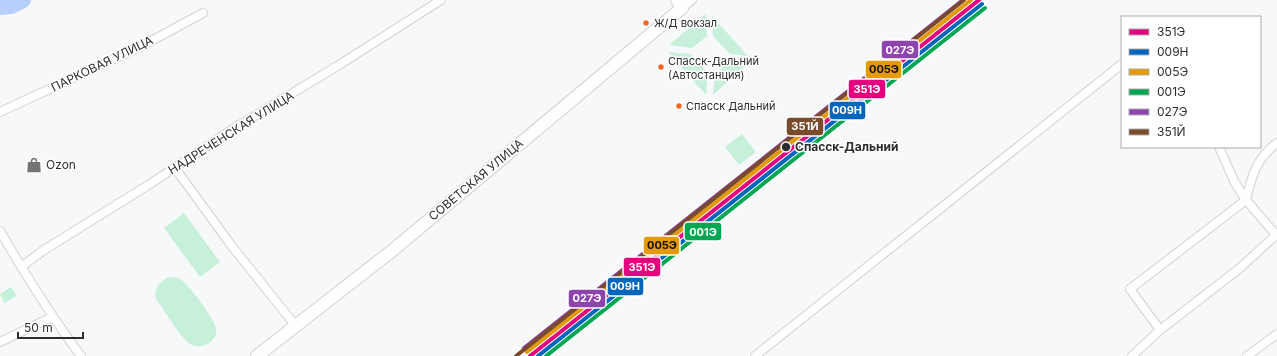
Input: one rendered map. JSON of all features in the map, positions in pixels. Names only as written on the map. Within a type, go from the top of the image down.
[{"type":"main road","name":"СОВЕТСКАЯ УЛИЦА","points":[[257,356],[393,250],[684,3]]},
{"type":"street","name":"НАДРЕЧЕНСКАЯ УЛИЦА","points":[[21,268],[44,250],[175,168],[233,129],[321,76],[441,0]]},
{"type":"street","name":"ПАРКОВАЯ УЛИЦА","points":[[0,112],[142,46],[203,12]]},
{"type":"street","points":[[755,356],[1121,65]]},
{"type":"street","points":[[1160,330],[1130,288],[1246,200],[1252,174],[1265,151],[1277,142]]},
{"type":"street","points":[[1132,356],[1160,330],[1240,268],[1277,236],[1246,200],[1235,183],[1219,148]]},
{"type":"street","points":[[175,168],[231,245],[295,325]]},
{"type":"street","points":[[0,231],[52,317],[81,356]]},
{"type":"street","points":[[0,342],[52,317]]},
{"type":"street","points":[[1247,356],[1277,334]]},
{"type":"green space","points":[[706,14],[707,36],[692,48],[669,45]]},
{"type":"green space","points":[[712,16],[748,56],[730,54],[713,36]]},
{"type":"green space","points":[[668,52],[691,54],[708,74],[706,95]]},
{"type":"green space","points":[[730,60],[748,63],[713,95],[715,75]]},
{"type":"green space","points":[[742,134],[756,152],[739,165],[725,147]]},
{"type":"green space","points":[[184,213],[220,262],[200,277],[164,228]]},
{"type":"green space","points":[[169,277],[180,279],[184,282],[195,294],[211,318],[216,328],[216,333],[214,338],[207,344],[203,346],[193,346],[189,343],[176,328],[156,299],[156,289]]},
{"type":"green space","points":[[11,287],[17,296],[4,303],[0,294]]},
{"type":"waterway","points":[[0,7],[11,6],[23,0]]},
{"type":"transit line","name":"027Э","points":[[524,348],[963,0]]},
{"type":"transit line","name":"351Й","points":[[516,356],[964,0]]},
{"type":"transit line","name":"005Э","points":[[527,352],[971,0]]},
{"type":"transit line","name":"351Э","points":[[530,356],[979,0]]},
{"type":"transit line","name":"009Н","points":[[538,356],[982,4]]},
{"type":"transit line","name":"001Э","points":[[546,356],[985,8]]},
{"type":"place","name":"Ж/Д вокзал","points":[[646,23]]},
{"type":"place","name":"Спасск-Дальний (Автостанция)","points":[[661,67]]},
{"type":"place","name":"Спасск Дальний","points":[[679,106]]},
{"type":"place","name":"Спасск-Дальний","points":[[786,147]]},
{"type":"place","name":"Ozon","points":[[34,165]]}]
